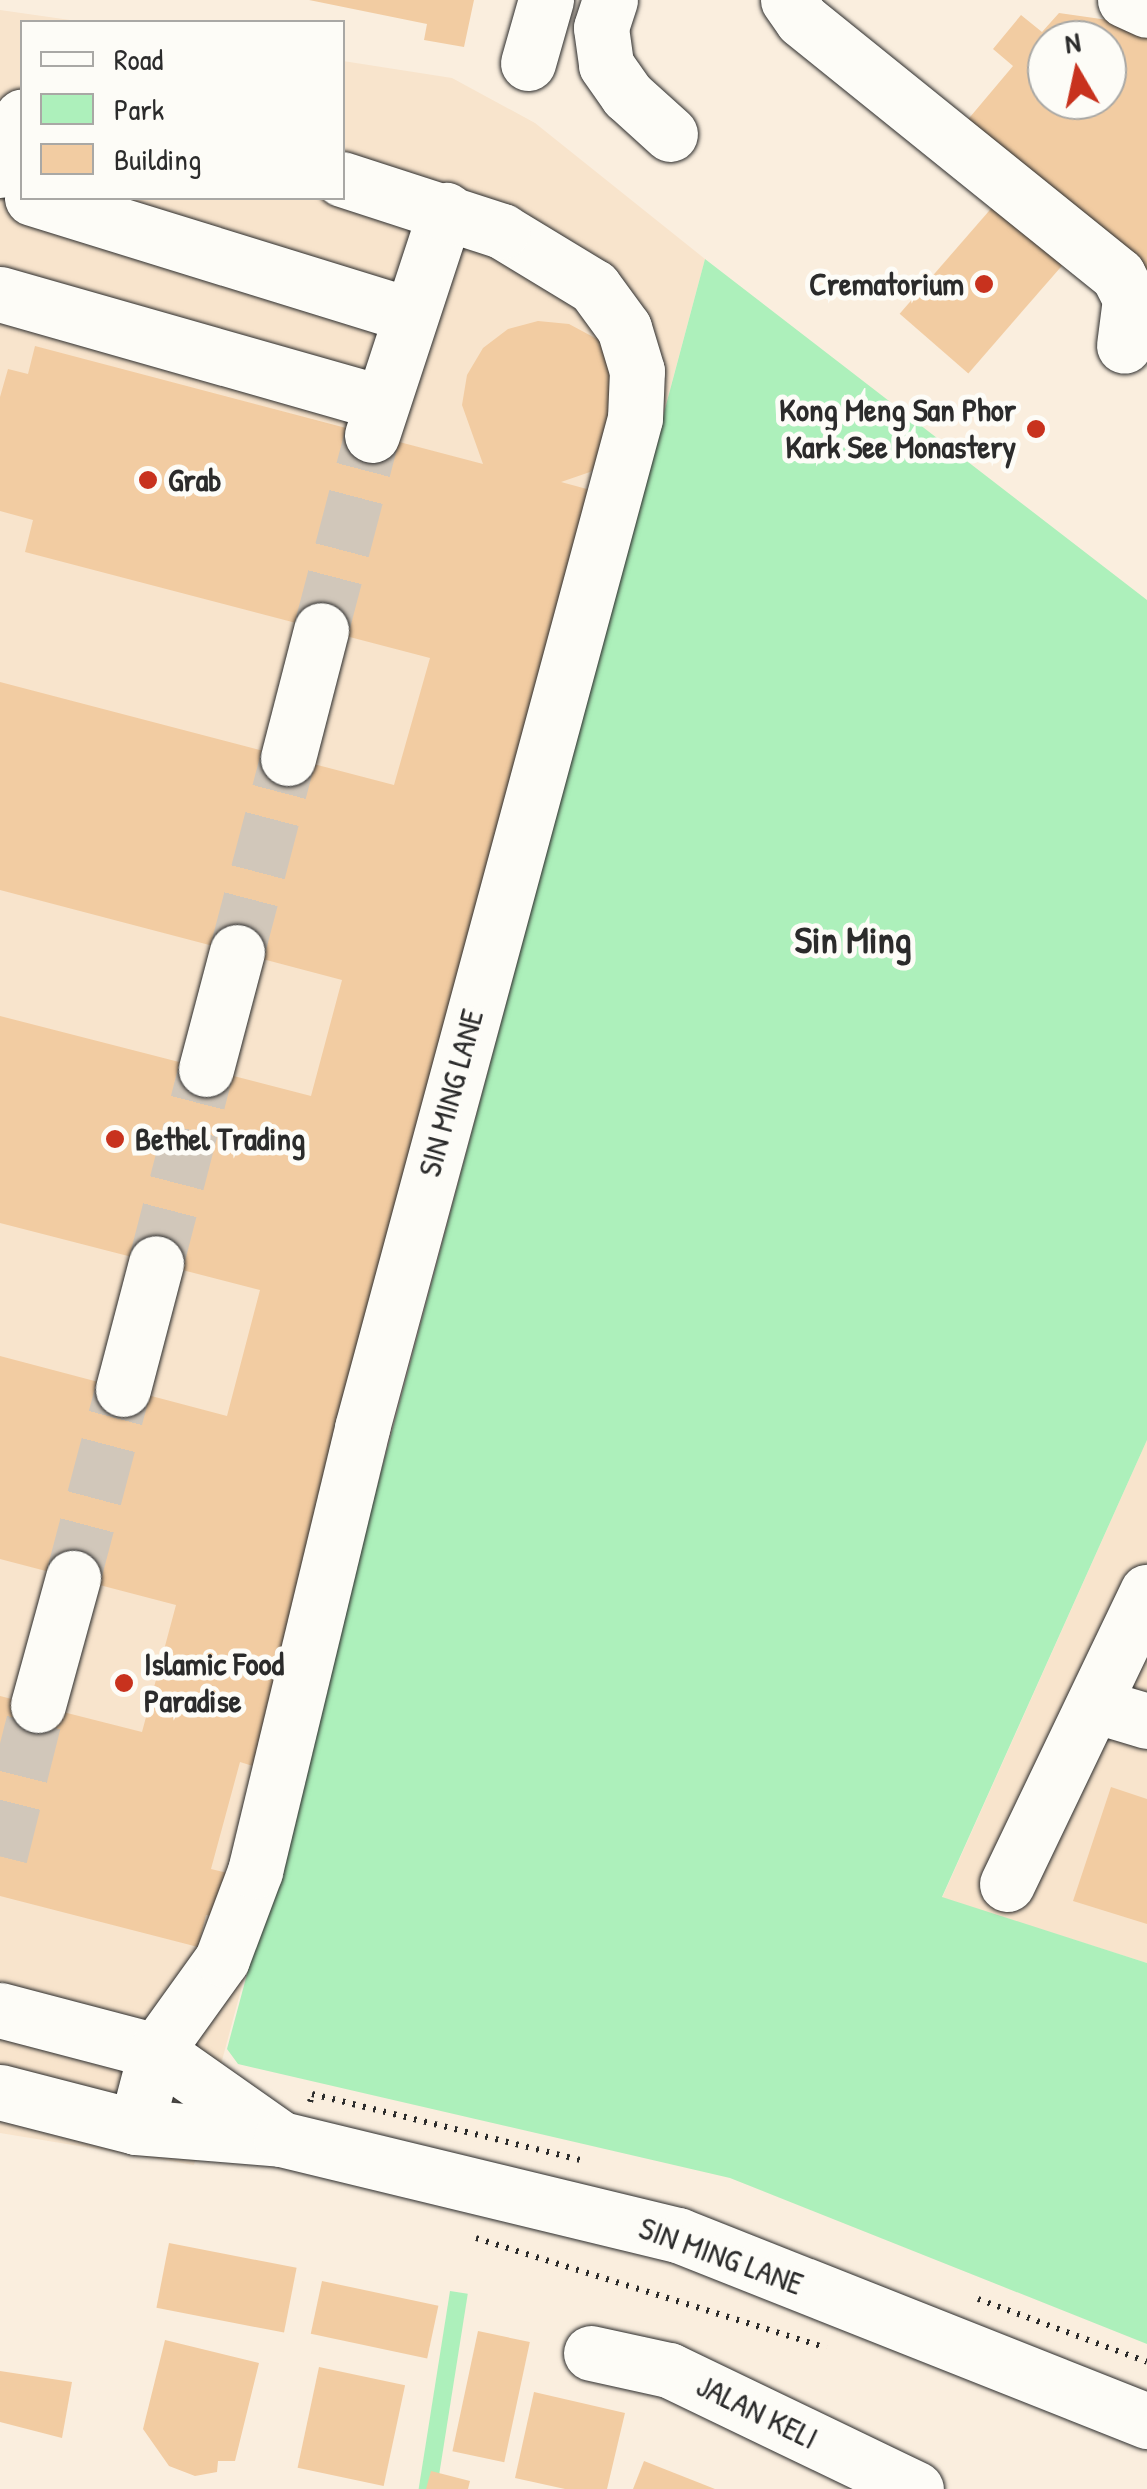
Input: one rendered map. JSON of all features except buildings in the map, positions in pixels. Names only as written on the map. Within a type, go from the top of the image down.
[{"type":"street","points":[[528,64],[546,0]]},
{"type":"street","points":[[610,0],[601,28],[606,66],[626,95],[670,134]]},
{"type":"street","points":[[788,0],[802,20],[1118,275],[1130,300],[1124,346]]},
{"type":"street","points":[[1125,0],[1147,10]]},
{"type":"street","points":[[0,170],[8,139],[20,119]]},
{"type":"street","name":"SIN MING LANE","points":[[136,2127],[156,2051],[222,1959],[255,1871],[368,1409],[636,418],[637,371],[624,328],[594,287],[502,231],[345,179]]},
{"type":"street","points":[[38,200],[410,315]]},
{"type":"street","points":[[0,294],[376,419],[446,210]]},
{"type":"street","points":[[288,758],[321,630]]},
{"type":"street","points":[[206,1069],[237,952]]},
{"type":"street","points":[[123,1389],[156,1263]]},
{"type":"street","points":[[38,1706],[73,1578]]},
{"type":"street","points":[[1008,1884],[1122,1714],[1147,1592]]},
{"type":"street","name":"SIN MING LANE","points":[[0,2010],[156,2051],[280,2138]]},
{"type":"street","name":"SIN MING LANE","points":[[0,2092],[136,2127],[280,2138],[678,2235],[1147,2421]]},
{"type":"street","name":"JALAN KELI","points":[[592,2353],[669,2370],[916,2489]]},
{"type":"path","points":[[456,2232],[830,2349]]},
{"type":"shaded area","points":[[0,10],[70,20],[20,20],[20,200],[345,200],[345,61],[452,78],[535,123],[705,259],[194,2165],[0,2133]]},
{"type":"shaded area","points":[[1147,1440],[1147,1963],[942,1898]]},
{"type":"green space","points":[[705,259],[1147,600],[1147,1440],[942,1897],[1147,1963],[1147,2344],[730,2178],[238,2064],[227,2049]]},
{"type":"green space","points":[[450,2291],[468,2294],[437,2489],[419,2489]]},
{"type":"tunnel","points":[[321,630],[372,435]]},
{"type":"tunnel","points":[[237,952],[288,758]]},
{"type":"tunnel","points":[[156,1263],[206,1069]]},
{"type":"tunnel","points":[[73,1578],[123,1389]]},
{"type":"tunnel","points":[[0,1856],[38,1705]]},
{"type":"place","name":"Crematorium","points":[[984,284]]},
{"type":"place","name":"Kong Meng San Phor Kark See Monastery","points":[[1036,429]]},
{"type":"place","name":"Grab","points":[[148,480]]},
{"type":"place","name":"Bethel Trading","points":[[115,1139]]},
{"type":"place","name":"Islamic Food Paradise","points":[[124,1683]]},
{"type":"district","name":"Sin Ming","points":[[853,940]]}]
